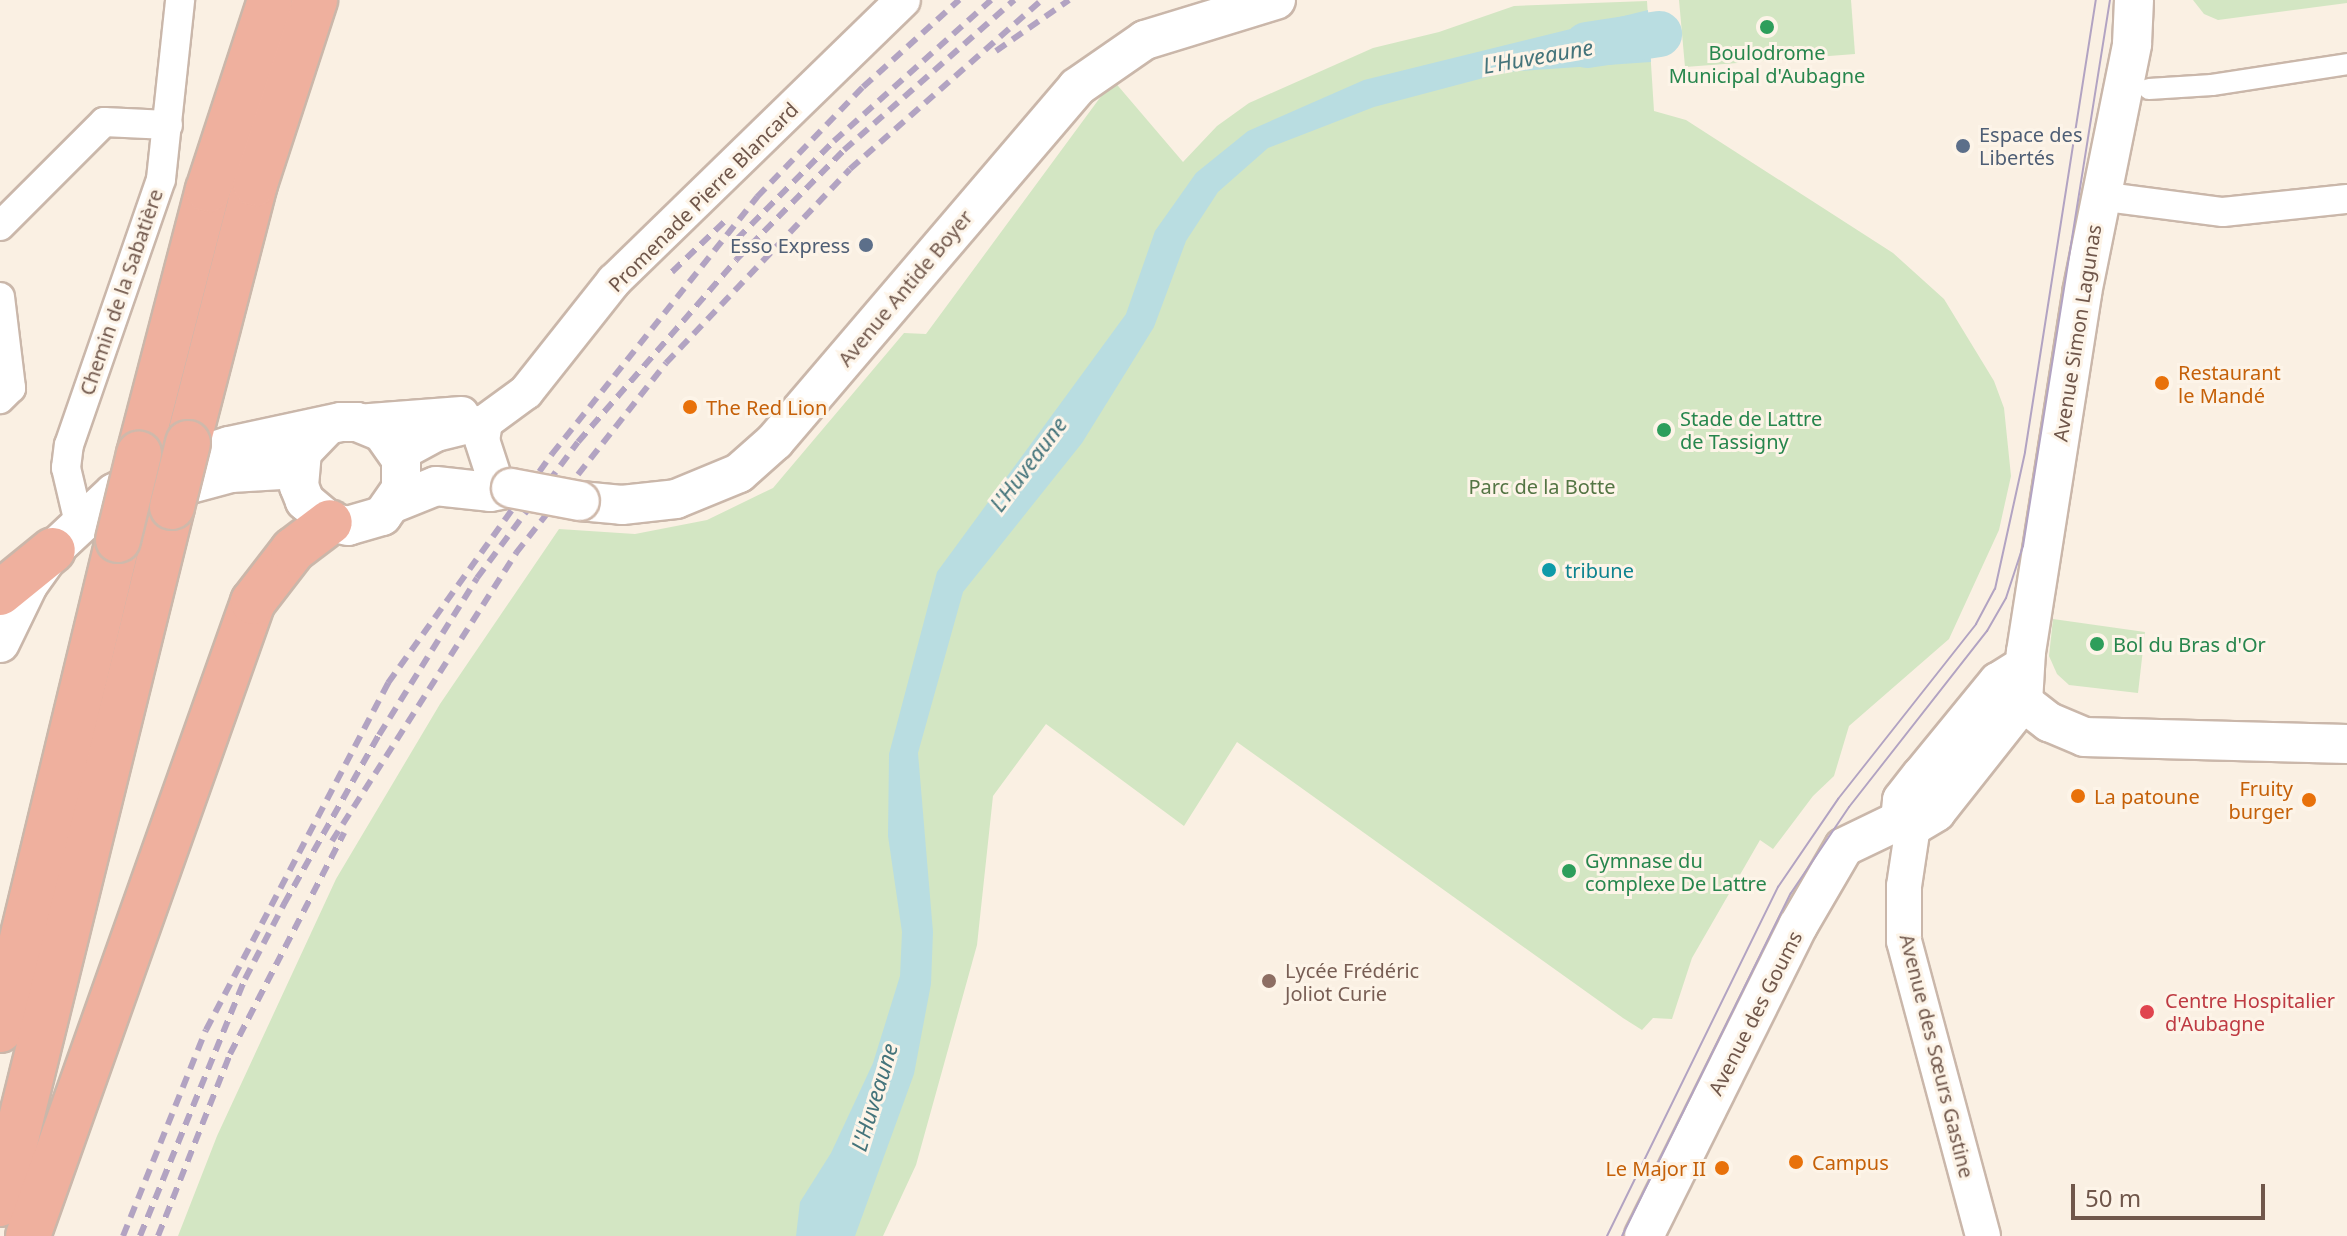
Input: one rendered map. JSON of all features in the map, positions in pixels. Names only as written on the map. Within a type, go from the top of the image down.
[{"type":"highway","points":[[0,1030],[84,539],[139,454],[208,190],[270,0]]},
{"type":"highway","points":[[0,1204],[255,184],[315,0]]},
{"type":"highway","points":[[28,1236],[253,602],[293,550],[330,522]]},
{"type":"highway","points":[[0,593],[84,539]]},
{"type":"main road","name":"Avenue Antide Boyer","points":[[400,456],[580,501],[622,505],[676,499],[739,473],[775,441],[1077,87],[1145,40],[1276,0]]},
{"type":"main road","name":"Avenue Simon Lagunas","points":[[2023,684],[2099,196],[2132,44],[2134,0]]},
{"type":"main road","points":[[84,539],[114,493],[168,466],[229,446],[342,424],[382,432],[400,456],[401,489],[394,503],[366,524],[330,522],[305,501],[298,469],[302,452],[342,424]]},
{"type":"main road","points":[[0,643],[28,585],[84,539],[174,488],[231,473],[298,469]]},
{"type":"main road","name":"Avenue Antide Boyer","points":[[394,503],[436,486],[490,492],[502,483]]},
{"type":"main road","points":[[1906,823],[1902,800],[1998,682],[2023,684],[2049,722],[2084,737],[2347,744]]},
{"type":"main road","name":"Avenue des Goums","points":[[1644,1236],[1798,926],[1844,847],[1906,823]]},
{"type":"street","name":"Promenade Pierre Blancard","points":[[400,456],[436,434],[485,422],[513,403],[614,281],[903,0]]},
{"type":"street","name":"Chemin de la Sabatière","points":[[84,539],[66,468],[69,445],[150,219],[168,125],[180,3]]},
{"type":"street","points":[[2149,89],[2212,85],[2347,64]]},
{"type":"street","points":[[0,226],[104,122],[168,125]]},
{"type":"street","points":[[2099,196],[2223,212],[2347,199]]},
{"type":"street","points":[[0,297],[11,388],[0,399]]},
{"type":"street","points":[[342,424],[436,418],[513,403]]},
{"type":"street","points":[[485,422],[482,440],[502,483]]},
{"type":"street","name":"Avenue des Sœurs Gastine","points":[[1906,823],[1904,941],[1983,1236]]},
{"type":"green space","name":"Boulodrome Municipal d'Aubagne","points":[[1679,0],[1851,0],[1855,54],[1685,67]]},
{"type":"green space","points":[[2193,0],[2347,0],[2347,3],[2218,20],[2204,14]]},
{"type":"green space","name":"Parc de la Botte","points":[[1647,1],[1654,111],[1686,120],[1893,253],[1944,299],[1994,381],[2004,408],[2011,476],[1999,530],[1949,639],[1849,726],[1834,776],[1813,796],[1773,849],[1760,840],[1692,958],[1672,1019],[1653,1018],[1642,1030],[1623,1018],[1237,742],[1184,826],[1046,724],[993,796],[977,945],[916,1165],[883,1236],[178,1236],[217,1136],[336,879],[440,704],[559,529],[635,534],[707,520],[773,488],[904,333],[926,334],[1113,80],[1183,162],[1217,126],[1249,103],[1373,48],[1439,32],[1514,6]]},
{"type":"green space","name":"Bol du Bras d'Or","points":[[2053,619],[2145,632],[2138,693],[2069,685],[2057,674],[2049,656]]},
{"type":"water","points":[[1648,10],[1651,62],[1506,72],[1374,107],[1268,148],[1218,192],[1186,241],[1154,327],[1082,443],[963,592],[918,753],[933,932],[931,984],[914,1074],[855,1236],[796,1236],[800,1202],[831,1153],[873,1063],[900,976],[902,932],[888,836],[889,754],[937,572],[1126,314],[1155,231],[1196,173],[1248,131],[1364,80]]},
{"type":"waterway","name":"L'Huveaune","points":[[1587,45],[1659,34]]},
{"type":"tram line","points":[[1607,1236],[1778,887],[1838,799],[1976,624],[1995,589],[2025,452],[2096,0]]},
{"type":"tram line","points":[[1622,1236],[1791,893],[1849,807],[1987,631],[2006,598],[2023,546],[2110,0]]},
{"type":"railway","points":[[123,1236],[206,1030],[388,683],[552,454],[757,197],[863,87],[959,0]]},
{"type":"railway","points":[[737,239],[834,141],[991,0]]},
{"type":"railway","points":[[140,1236],[245,979],[379,735],[477,578],[578,442],[736,260],[844,150],[1014,0]]},
{"type":"railway","points":[[332,841],[516,553],[666,363],[850,169],[1042,0]]},
{"type":"railway","points":[[996,51],[1069,0]]},
{"type":"railway","points":[[672,272],[724,222]]},
{"type":"railway","points":[[158,1236],[230,1054],[344,833]]},
{"type":"place","name":"Boulodrome Municipal d'Aubagne","points":[[1767,27]]},
{"type":"place","name":"Espace des Libertés","points":[[1963,146]]},
{"type":"place","name":"Esso Express","points":[[866,245]]},
{"type":"place","name":"Restaurant le Mandé","points":[[2162,383]]},
{"type":"place","name":"The Red Lion","points":[[690,407]]},
{"type":"place","name":"Stade de Lattre de Tassigny","points":[[1664,430]]},
{"type":"place","name":"tribune","points":[[1549,570]]},
{"type":"place","name":"Bol du Bras d'Or","points":[[2097,644]]},
{"type":"place","name":"La patoune","points":[[2078,796]]},
{"type":"place","name":"Fruity burger","points":[[2309,800]]},
{"type":"place","name":"Gymnase du complexe De Lattre","points":[[1569,871]]},
{"type":"place","name":"Lycée Frédéric Joliot Curie","points":[[1269,981]]},
{"type":"place","name":"Centre Hospitalier d'Aubagne","points":[[2147,1012]]},
{"type":"place","name":"Campus","points":[[1796,1162]]},
{"type":"place","name":"Le Major II","points":[[1722,1168]]}]
